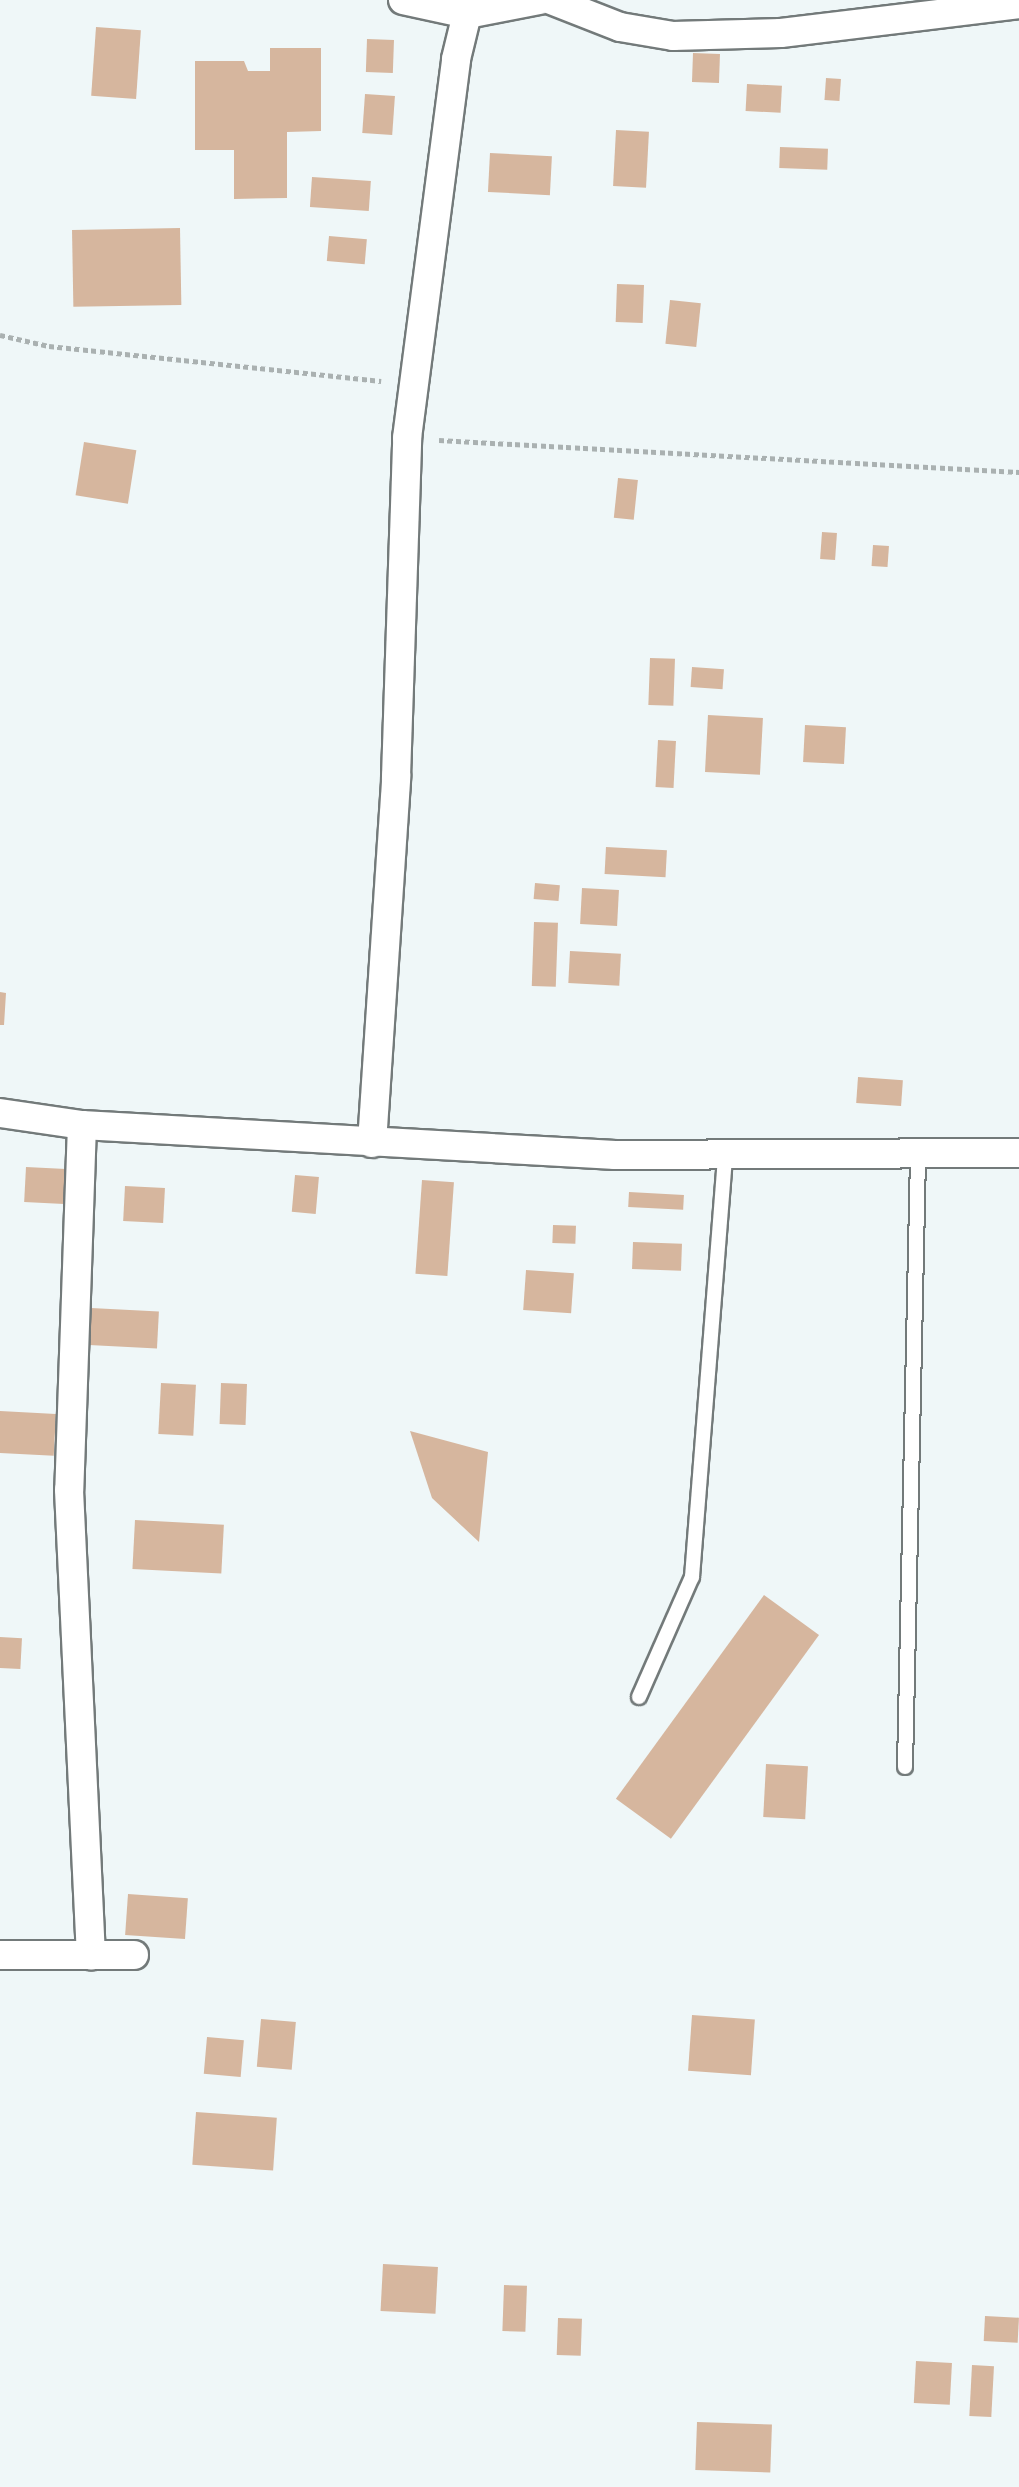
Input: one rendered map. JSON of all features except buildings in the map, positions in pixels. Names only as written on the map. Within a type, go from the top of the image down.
[{"type":"street","points":[[402,0],[467,14],[540,0]]},
{"type":"street","points":[[551,0],[620,27],[673,36],[781,33],[1019,4]]},
{"type":"street","points":[[372,1143],[396,776],[411,384],[456,59],[467,14]]},
{"type":"street","points":[[0,1113],[82,1125],[372,1143],[725,1156],[1019,1153]]},
{"type":"street","points":[[82,1125],[69,1490],[91,1955]]},
{"type":"street","points":[[0,1955],[134,1955]]},
{"type":"lane","points":[[905,1767],[918,1155]]},
{"type":"lane","points":[[639,1697],[692,1577],[725,1156]]},
{"type":"path","points":[[0,335],[49,346],[411,384]]},
{"type":"path","points":[[407,438],[1019,472]]}]
